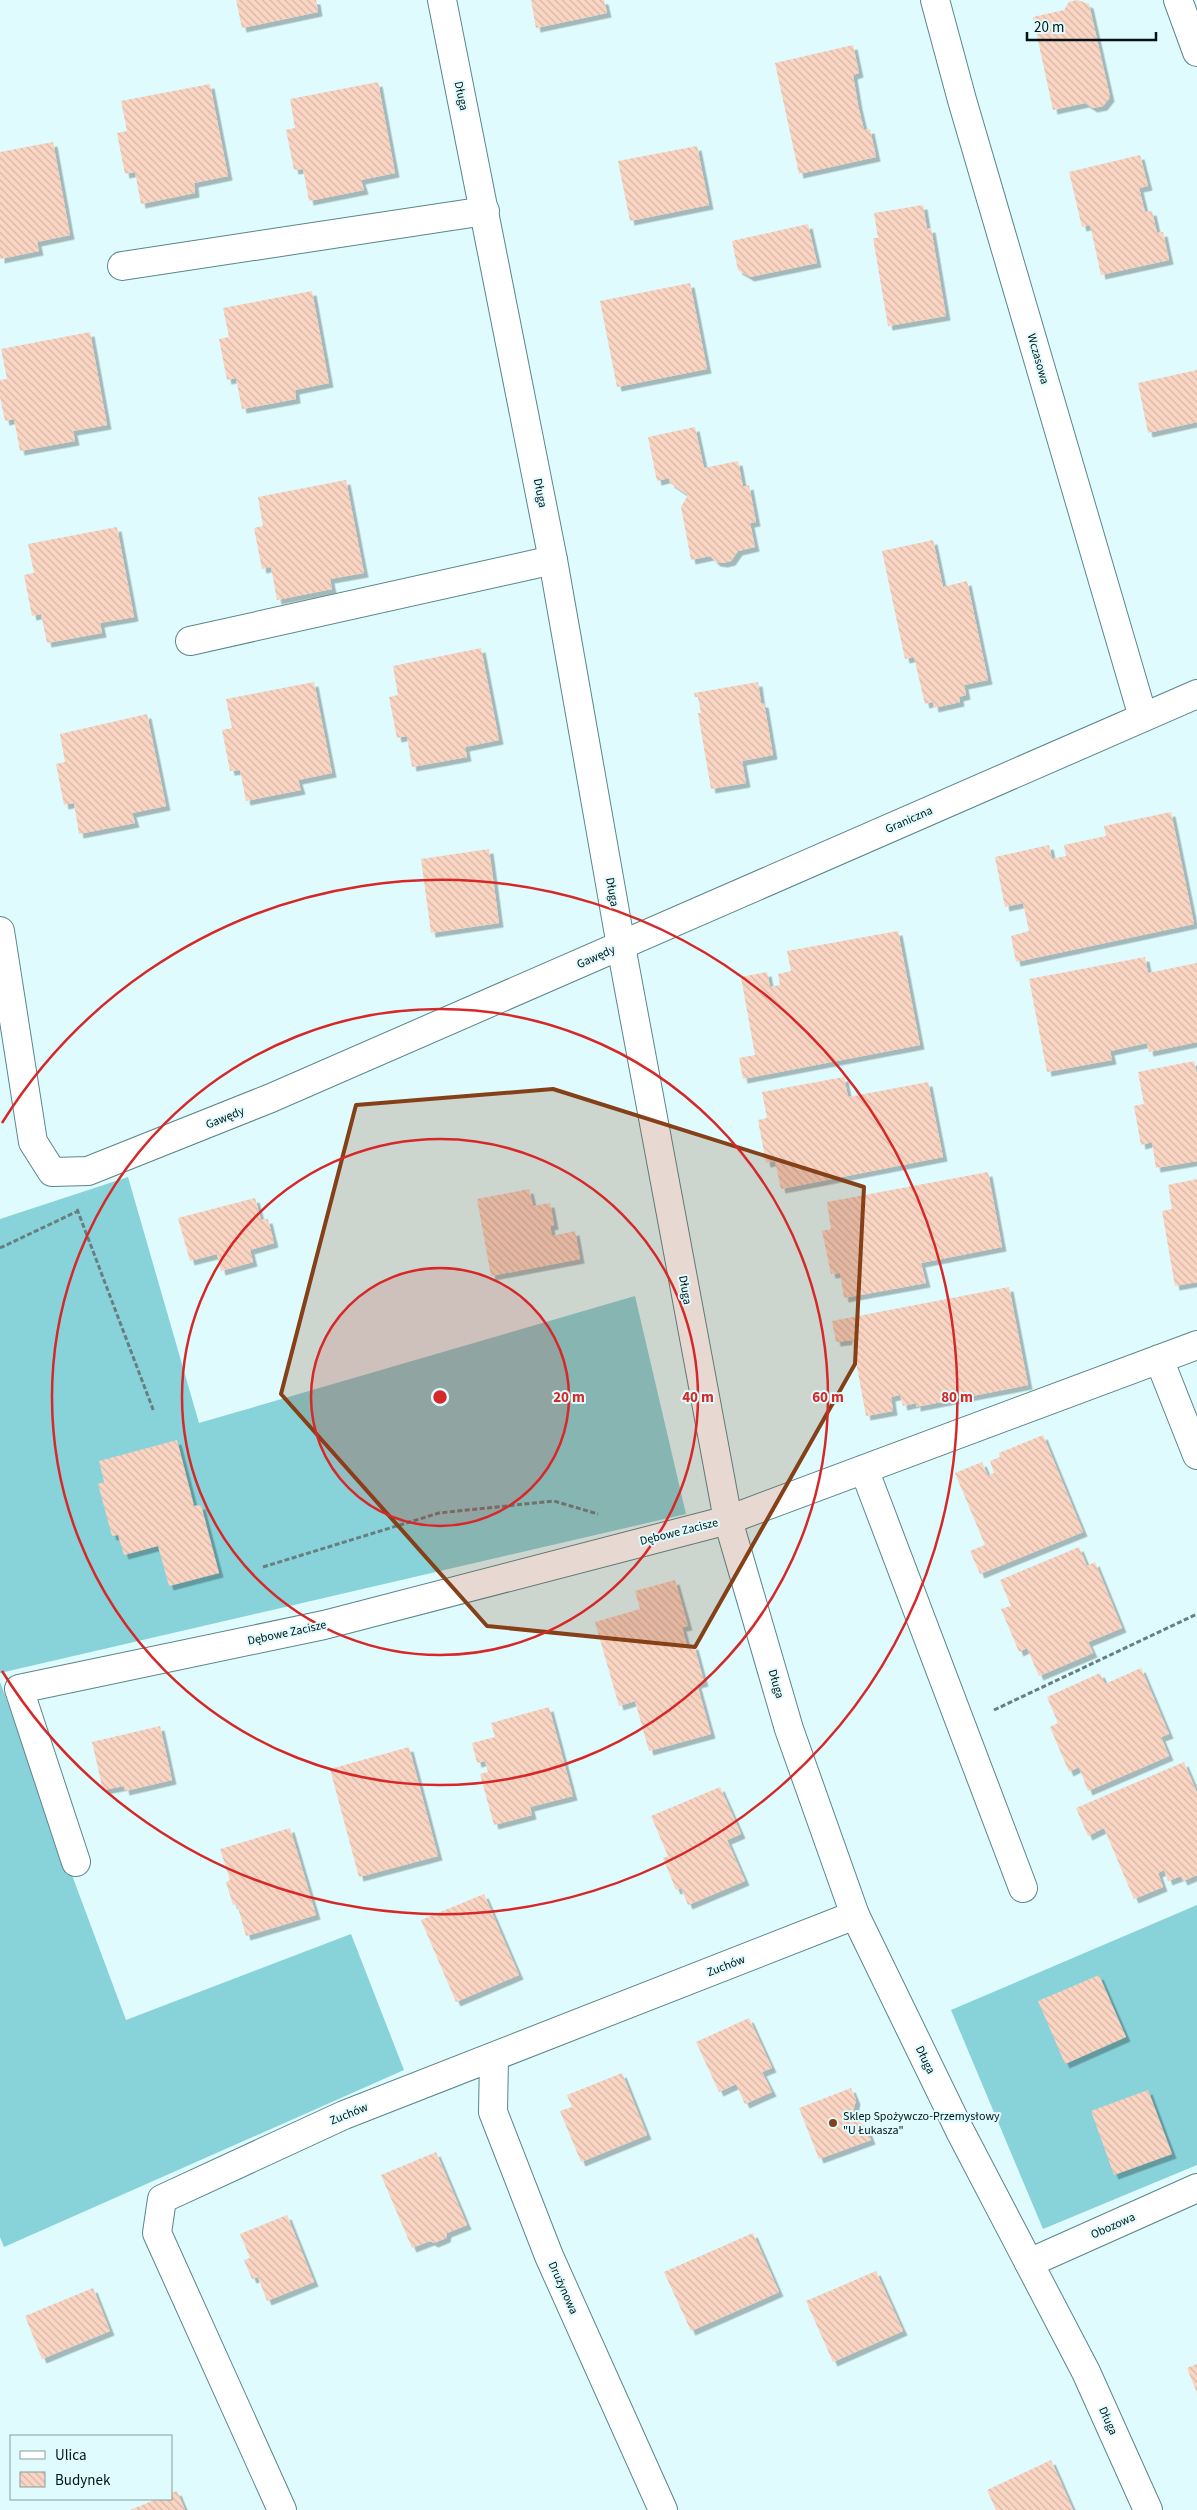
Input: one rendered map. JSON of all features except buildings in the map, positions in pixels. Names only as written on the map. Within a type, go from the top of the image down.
[{"type":"street","name":"Długa","points":[[442,0],[554,560],[621,946],[728,1520],[789,1729],[855,1915],[960,2131],[1086,2372],[1148,2510]]},
{"type":"street","name":"Wczasowa","points":[[935,0],[962,100],[1143,717]]},
{"type":"street","points":[[1178,0],[1197,52]]},
{"type":"street","points":[[122,266],[485,211]]},
{"type":"street","points":[[190,641],[554,560]]},
{"type":"street","name":"Graniczna","points":[[621,946],[1197,694]]},
{"type":"street","points":[[0,931],[33,1142],[52,1172]]},
{"type":"street","name":"Gawędy","points":[[52,1172],[88,1171],[169,1140],[621,946]]},
{"type":"street","points":[[728,1520],[1197,1345]]},
{"type":"street","points":[[1159,1359],[1197,1454]]},
{"type":"street","points":[[864,1470],[1023,1888]]},
{"type":"street","name":"Dębowe Zacisze","points":[[76,1862],[19,1689],[324,1625],[728,1520]]},
{"type":"street","name":"Zuchów","points":[[282,2510],[157,2233],[162,2199],[344,2115],[494,2058],[855,1915]]},
{"type":"street","name":"Drużynowa","points":[[494,2058],[493,2112],[549,2256],[663,2510]]},
{"type":"street","name":"Obozowa","points":[[1029,2263],[1197,2188]]},
{"type":"path","points":[[52,1172],[78,1211],[154,1412]]},
{"type":"path","points":[[0,1248],[78,1211]]},
{"type":"path","points":[[263,1567],[439,1513],[554,1501],[600,1515]]},
{"type":"path","points":[[961,1726],[1197,1614]]},
{"type":"highlighted area","points":[[553,1089],[864,1187],[855,1364],[695,1647],[487,1626],[281,1394],[356,1105]]},
{"type":"shaded area","points":[[128,1177],[199,1423],[635,1296],[686,1514],[0,1673],[0,1219]]},
{"type":"shaded area","points":[[0,1682],[126,2020],[351,1934],[404,2070],[4,2247],[0,2237]]},
{"type":"shaded area","points":[[1197,1905],[1197,2165],[1043,2229],[951,2010]]},
{"type":"place","name":"Sklep Spożywczo-Przemysłowy \"U Łukasza\"","points":[[833,2123]]}]
